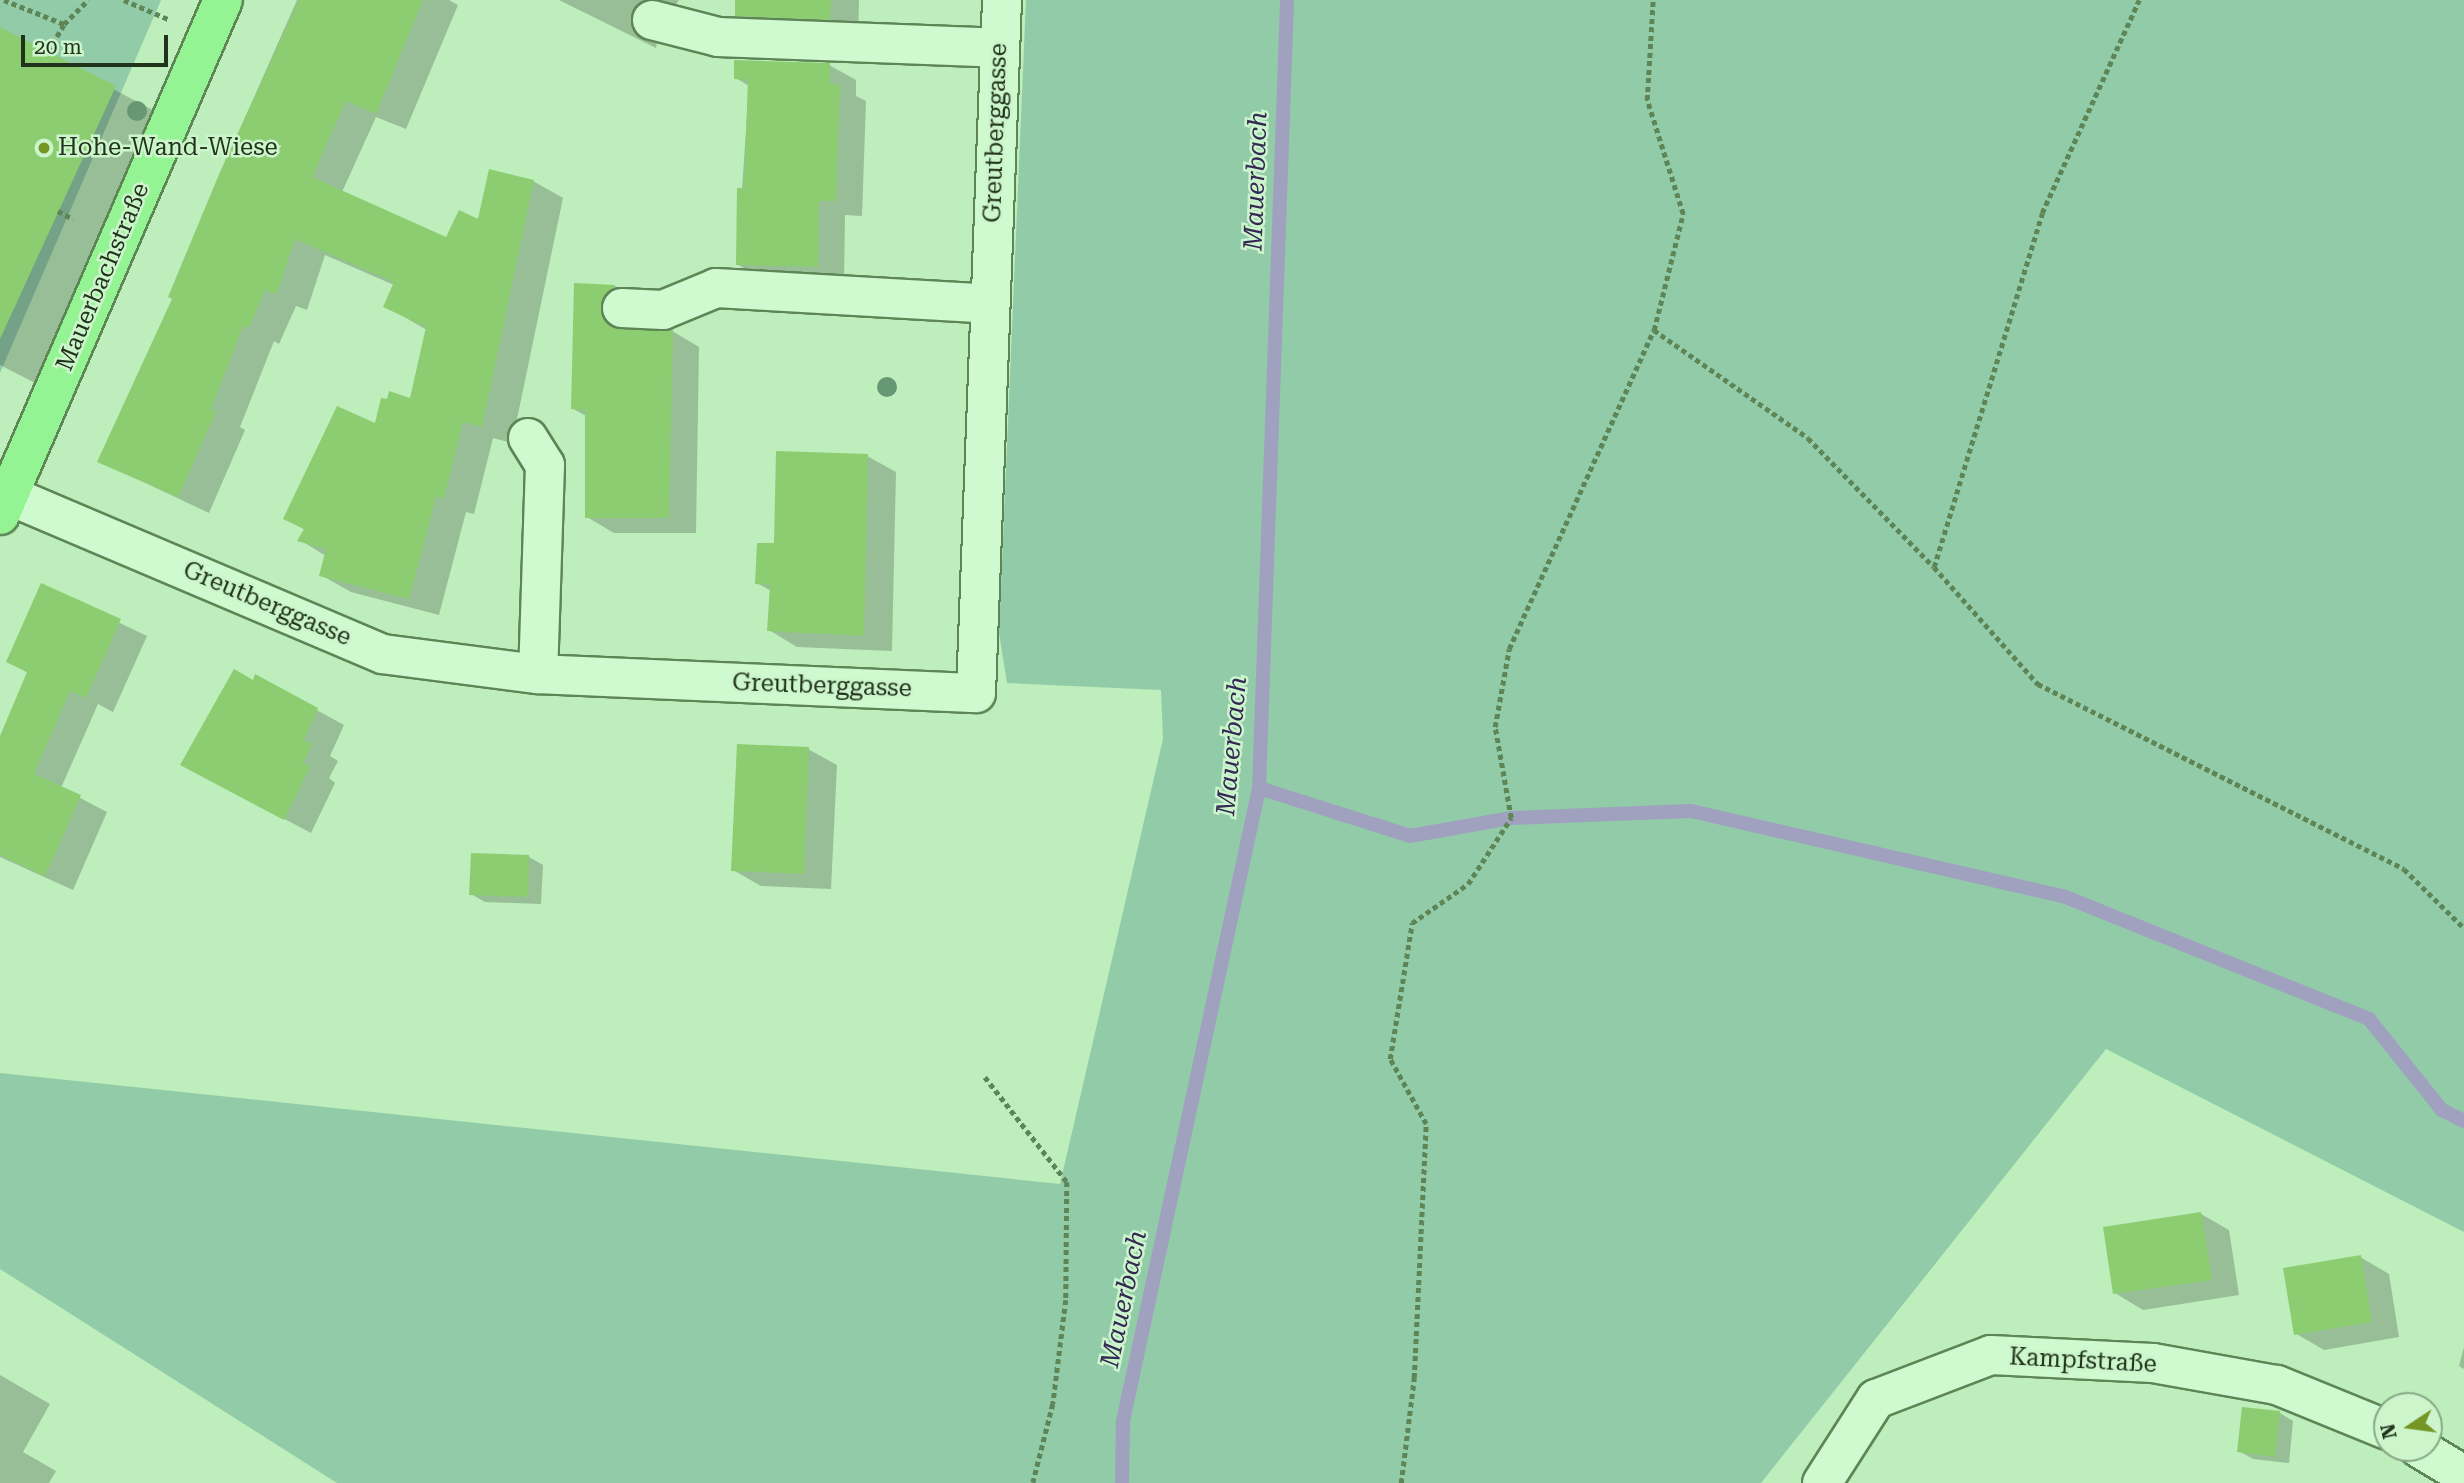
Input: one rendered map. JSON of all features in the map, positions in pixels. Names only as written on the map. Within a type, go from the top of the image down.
[{"type":"main road","name":"Mauerbachstraße","points":[[4,505],[223,0]]},
{"type":"street","name":"Greutberggasse","points":[[4,505],[383,654],[538,674],[976,693],[998,48],[1002,0]]},
{"type":"street","points":[[652,20],[718,37],[998,48]]},
{"type":"street","points":[[622,308],[663,310],[716,288],[990,304]]},
{"type":"street","points":[[528,438],[545,465],[538,674]]},
{"type":"street","name":"Kampfstraße","points":[[1822,1483],[1877,1399],[1990,1356],[2153,1363],[2277,1385],[2373,1424]]},
{"type":"street","points":[[2442,1462],[2464,1475]]},
{"type":"path","points":[[4,0],[64,24]]},
{"type":"path","points":[[48,51],[64,24],[88,0]]},
{"type":"path","points":[[1401,1483],[1414,1378],[1426,1124],[1390,1059],[1412,923],[1468,884],[1511,818],[1495,727],[1508,649],[1654,330],[1683,214],[1647,100],[1653,0]]},
{"type":"path","points":[[1934,567],[2042,213],[2139,0]]},
{"type":"path","points":[[58,211],[73,219]]},
{"type":"path","points":[[1654,330],[1808,438],[1934,567],[2038,684],[2404,869],[2464,928]]},
{"type":"path","points":[[985,1077],[1067,1182],[1066,1300],[1053,1404],[1033,1483]]},
{"type":"green space","name":"Hohe-Wand-Wiese","points":[[0,0],[161,0],[0,373]]},
{"type":"green space","points":[[1026,0],[2464,0],[2464,1232],[2106,1049],[1761,1483],[337,1483],[0,1269],[0,1073],[1060,1184],[1163,739],[1161,690],[1007,683],[999,633]]},
{"type":"building","points":[[299,0],[423,0],[376,114],[346,101],[312,177],[446,237],[459,210],[478,219],[489,169],[534,180],[482,427],[463,422],[444,498],[436,497],[409,599],[319,576],[326,549],[297,541],[304,529],[283,519],[337,406],[375,423],[381,398],[387,399],[389,391],[410,398],[426,327],[383,307],[394,282],[295,239],[277,294],[265,290],[249,328],[243,326],[211,409],[216,412],[178,497],[97,462],[172,299],[168,297],[220,172]]},
{"type":"building","points":[[735,0],[831,0],[830,20],[735,16]]},
{"type":"building","name":"Hohe-Wand-Wiese","points":[[0,27],[116,86],[0,339]]},
{"type":"building","points":[[734,60],[830,63],[830,84],[840,84],[836,201],[819,201],[818,267],[736,265],[737,188],[744,188],[748,80],[734,79]]},
{"type":"building","points":[[574,283],[615,285],[600,306],[611,327],[673,330],[669,518],[585,518],[585,410],[571,409]]},
{"type":"building","points":[[776,451],[868,454],[864,636],[767,631],[770,585],[755,584],[757,543],[774,543]]},
{"type":"building","points":[[41,583],[121,619],[86,698],[70,691],[34,774],[81,795],[45,876],[0,855],[0,736],[27,672],[6,662]]},
{"type":"building","points":[[234,669],[253,680],[255,674],[318,708],[304,740],[312,744],[303,763],[310,767],[284,820],[180,765]]},
{"type":"building","points":[[737,744],[809,747],[804,874],[731,871]]},
{"type":"building","points":[[471,853],[529,855],[528,897],[469,895]]},
{"type":"building","points":[[2201,1212],[2212,1280],[2113,1294],[2103,1227]]},
{"type":"building","points":[[2361,1255],[2372,1322],[2294,1335],[2283,1268]]},
{"type":"building","points":[[2242,1407],[2280,1411],[2275,1457],[2237,1452]]},
{"type":"waterway","name":"Mauerbach","points":[[1122,1483],[1123,1421],[1259,788],[1287,0]]},
{"type":"waterway","points":[[1259,788],[1410,836],[1511,818],[1691,811],[2063,896],[2369,1019],[2442,1110],[2464,1121]]},
{"type":"place","name":"Hohe-Wand-Wiese","points":[[44,148]]}]
